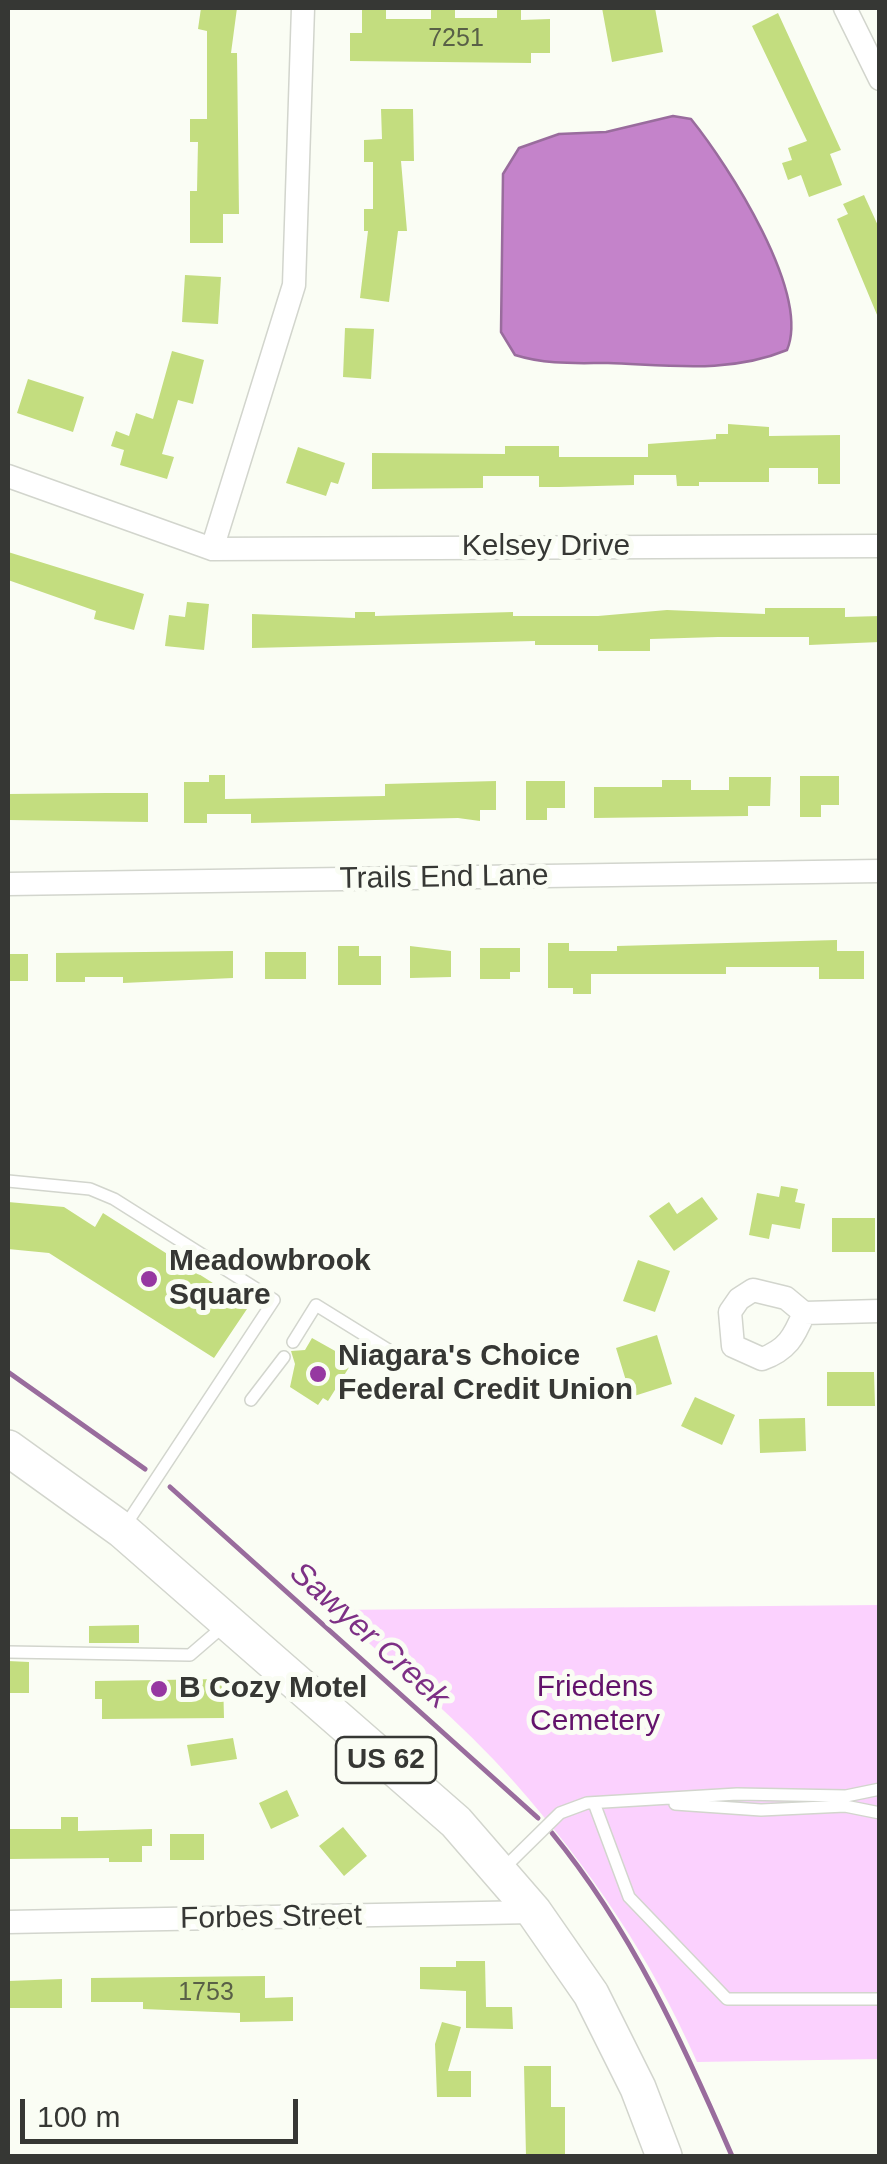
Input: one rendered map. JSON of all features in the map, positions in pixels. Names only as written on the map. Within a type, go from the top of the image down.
[{"type":"main road","name":"US 62","points":[[8,1448],[122,1530],[456,1822],[534,1912],[591,1994],[638,2088],[664,2156]]},
{"type":"street","points":[[212,550],[294,285],[303,8]]},
{"type":"street","points":[[845,8],[880,80]]},
{"type":"street","name":"Kelsey Drive","points":[[8,476],[212,550],[880,546]]},
{"type":"street","name":"Trails End Lane","points":[[8,884],[880,872]]},
{"type":"street","points":[[804,1313],[880,1311]]},
{"type":"street","name":"Forbes Street","points":[[8,1922],[534,1912]]},
{"type":"lane","points":[[8,1182],[90,1189],[114,1199],[274,1300],[122,1530]]},
{"type":"lane","points":[[293,1342],[316,1305],[395,1354]]},
{"type":"lane","points":[[251,1400],[284,1357]]},
{"type":"lane","points":[[8,1652],[190,1655],[229,1621]]},
{"type":"lane","points":[[500,1872],[560,1814],[594,1803],[737,1794],[846,1796],[880,1789]]},
{"type":"lane","points":[[646,1800],[736,1809],[845,1806],[880,1813]]},
{"type":"lane","points":[[594,1803],[629,1897],[727,1999],[880,1999]]},
{"type":"green space","name":"Friedens Cemetery","points":[[879,1605],[879,2059],[697,2062],[639,1950],[542,1815],[472,1738],[333,1610]]},
{"type":"shaded area","points":[[673,116],[691,119],[725,166],[762,230],[787,296],[791,326],[787,350],[743,362],[699,366],[561,363],[515,355],[501,332],[503,174],[519,148],[559,134],[606,132]]},
{"type":"building","points":[[201,8],[237,8],[231,53],[237,53],[239,214],[223,214],[223,243],[190,243],[190,191],[197,191],[198,142],[190,142],[190,119],[207,119],[207,31],[198,29]]},
{"type":"building","points":[[497,8],[521,8],[521,20],[550,19],[550,53],[531,53],[531,63],[350,61],[350,33],[362,33],[362,9],[386,9],[386,19],[431,19],[431,9],[455,9],[455,18],[497,18]]},
{"type":"building","points":[[602,8],[655,8],[663,52],[612,62]]},
{"type":"building","points":[[778,13],[841,150],[830,154],[842,185],[809,197],[801,175],[788,180],[782,163],[792,160],[788,148],[807,141],[752,26]]},
{"type":"building","points":[[381,109],[413,109],[414,161],[401,161],[407,231],[398,231],[389,302],[360,298],[368,231],[364,231],[364,209],[373,209],[373,162],[364,162],[364,140],[382,139]]},
{"type":"building","points":[[864,195],[880,230],[880,322],[837,219],[848,214],[843,204]]},
{"type":"building","points":[[185,275],[221,277],[218,324],[182,322]]},
{"type":"building","points":[[345,328],[374,329],[371,379],[343,377]]},
{"type":"building","points":[[172,351],[204,360],[193,404],[178,400],[162,454],[174,457],[167,479],[120,465],[124,450],[111,446],[116,431],[129,436],[136,413],[153,419]]},
{"type":"building","points":[[28,379],[84,397],[73,432],[17,413]]},
{"type":"building","points":[[728,424],[769,427],[769,436],[840,435],[840,484],[818,484],[818,468],[769,468],[769,482],[699,482],[699,486],[677,486],[676,475],[634,475],[634,485],[559,487],[539,487],[539,476],[483,476],[483,488],[372,489],[372,453],[505,454],[505,446],[559,446],[559,457],[648,457],[648,444],[716,439],[716,434],[728,434]]},
{"type":"building","points":[[298,447],[345,463],[338,484],[331,482],[326,496],[286,483]]},
{"type":"building","points":[[8,552],[144,594],[134,630],[94,619],[96,611],[8,580]]},
{"type":"building","points":[[187,602],[209,604],[204,650],[165,646],[169,615],[185,617]]},
{"type":"building","points":[[765,608],[845,608],[845,617],[880,616],[880,642],[809,645],[809,637],[650,639],[650,651],[598,651],[598,645],[535,645],[535,641],[252,648],[252,614],[355,618],[355,612],[375,612],[375,616],[513,612],[513,616],[598,616],[667,610],[765,614]]},
{"type":"building","points":[[209,775],[225,775],[225,799],[385,796],[385,784],[496,781],[496,810],[480,810],[480,821],[458,818],[251,823],[251,814],[207,814],[207,823],[184,823],[184,782],[209,782]]},
{"type":"building","points":[[800,776],[839,776],[839,805],[821,805],[821,817],[800,817]]},
{"type":"building","points":[[729,777],[771,777],[770,806],[748,806],[748,816],[594,818],[594,787],[662,787],[662,780],[691,780],[691,790],[729,790]]},
{"type":"building","points":[[526,781],[565,781],[565,808],[547,808],[547,820],[526,820]]},
{"type":"building","points":[[148,793],[148,822],[8,820],[8,794]]},
{"type":"building","points":[[837,940],[837,951],[864,951],[864,979],[819,979],[819,967],[726,967],[726,974],[591,974],[591,994],[573,994],[573,988],[548,988],[548,943],[569,943],[569,951],[617,951],[617,946]]},
{"type":"building","points":[[338,946],[359,946],[359,956],[381,956],[381,985],[338,985]]},
{"type":"building","points":[[410,946],[451,951],[451,977],[410,978]]},
{"type":"building","points":[[480,948],[520,948],[520,972],[510,972],[510,979],[480,979]]},
{"type":"building","points":[[233,951],[233,978],[123,983],[123,977],[85,977],[85,982],[56,982],[56,953]]},
{"type":"building","points":[[265,952],[306,952],[306,979],[265,979]]},
{"type":"building","points":[[8,954],[28,954],[28,981],[8,981]]},
{"type":"building","points":[[781,1186],[798,1189],[795,1202],[805,1204],[800,1229],[772,1224],[769,1239],[749,1235],[757,1193],[779,1197]]},
{"type":"building","points":[[702,1197],[718,1219],[674,1251],[649,1216],[669,1202],[677,1214]]},
{"type":"building","name":"Meadowbrook Square","points":[[8,1202],[64,1207],[95,1227],[103,1213],[249,1306],[214,1358],[49,1253],[8,1249]]},
{"type":"building","points":[[832,1218],[875,1218],[875,1252],[832,1252]]},
{"type":"building","points":[[638,1260],[670,1271],[655,1312],[623,1301]]},
{"type":"building","points":[[657,1335],[672,1384],[631,1397],[616,1348]]},
{"type":"building","name":"Niagara's Choice Federal Credit Union","points":[[312,1338],[353,1361],[328,1401],[323,1398],[318,1405],[290,1387],[295,1364],[291,1351],[305,1350]]},
{"type":"building","points":[[827,1372],[874,1372],[875,1406],[827,1406]]},
{"type":"building","points":[[695,1397],[735,1415],[722,1445],[681,1426]]},
{"type":"building","points":[[805,1418],[806,1451],[760,1453],[759,1419]]},
{"type":"building","points":[[139,1625],[139,1643],[89,1643],[89,1626]]},
{"type":"building","points":[[8,1661],[29,1662],[29,1693],[8,1693]]},
{"type":"building","points":[[223,1679],[224,1718],[102,1719],[102,1699],[95,1699],[95,1681]]},
{"type":"building","points":[[233,1738],[237,1759],[191,1766],[187,1745]]},
{"type":"building","points":[[287,1790],[299,1816],[271,1829],[259,1803]]},
{"type":"building","points":[[61,1817],[78,1817],[78,1831],[152,1829],[152,1846],[142,1846],[142,1862],[109,1862],[109,1858],[8,1859],[8,1829],[61,1829]]},
{"type":"building","points":[[343,1827],[367,1856],[344,1876],[319,1846]]},
{"type":"building","points":[[170,1834],[204,1834],[204,1860],[170,1860]]},
{"type":"building","points":[[456,1961],[485,1961],[486,2007],[512,2007],[513,2029],[466,2028],[466,1991],[420,1989],[420,1967],[456,1967]]},
{"type":"building","points":[[265,1976],[265,1998],[293,1997],[293,2021],[240,2022],[240,2013],[143,2009],[143,2002],[91,2002],[91,1978]]},
{"type":"building","points":[[62,1979],[62,2008],[8,2008],[8,1981]]},
{"type":"building","points":[[442,2022],[461,2027],[448,2071],[471,2071],[471,2097],[437,2097],[435,2044]]},
{"type":"building","points":[[524,2066],[551,2066],[551,2107],[565,2107],[565,2156],[526,2156]]},
{"type":"waterway","name":"Sawyer Creek","points":[[8,1372],[145,1469]]},
{"type":"waterway","name":"Sawyer Creek","points":[[170,1487],[538,1818]]},
{"type":"waterway","name":"Sawyer Creek","points":[[552,1833],[631,1948],[674,2029],[732,2156]]},
{"type":"place","name":"Meadowbrook Square","points":[[149,1279]]},
{"type":"place","name":"Niagara's Choice Federal Credit Union","points":[[318,1374]]},
{"type":"place","name":"B Cozy Motel","points":[[159,1689]]}]
